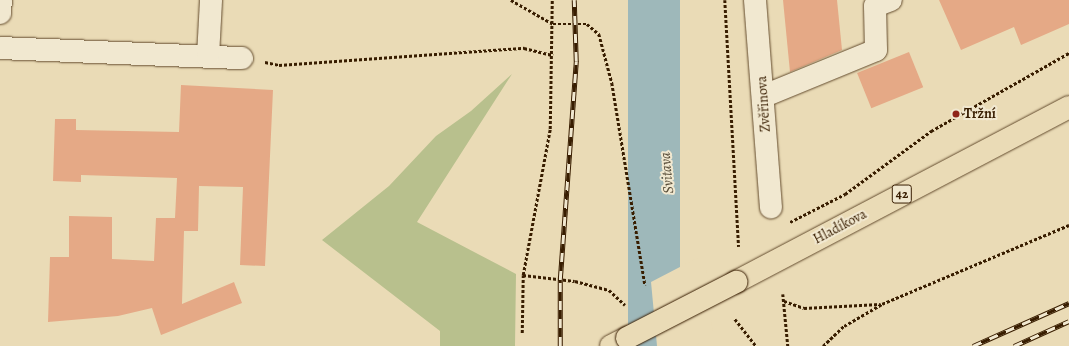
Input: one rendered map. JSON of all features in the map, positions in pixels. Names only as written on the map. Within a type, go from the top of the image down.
[{"type":"main road","name":"Hladíkova","points":[[619,342],[1069,107]]},
{"type":"street","points":[[0,13],[1,0]]},
{"type":"street","points":[[208,56],[211,0]]},
{"type":"street","name":"Zvěřinova","points":[[755,0],[764,96],[771,207]]},
{"type":"street","points":[[764,96],[876,50],[875,6],[891,0]]},
{"type":"street","points":[[0,48],[242,58]]},
{"type":"path","points":[[511,0],[553,24],[587,24],[599,34],[614,91],[645,285]]},
{"type":"path","points":[[522,333],[523,275],[550,128],[553,55],[552,0]]},
{"type":"path","points":[[725,0],[738,247]]},
{"type":"path","points":[[242,58],[279,65],[524,48],[553,55]]},
{"type":"path","points":[[786,224],[845,194],[931,131],[1069,53]]},
{"type":"path","points":[[823,346],[844,326],[882,304],[1069,225]]},
{"type":"path","points":[[523,275],[590,284],[609,290],[625,306]]},
{"type":"path","points":[[783,294],[788,346]]},
{"type":"path","points":[[784,301],[804,308],[882,304]]},
{"type":"path","points":[[735,318],[756,346]]},
{"type":"green space","points":[[512,74],[417,222],[516,274],[515,346],[440,346],[440,331],[322,240],[389,186],[436,136],[471,111]]},
{"type":"water","name":"Svitava","points":[[628,0],[680,0],[680,346],[628,346]]},
{"type":"pier","points":[[705,254],[713,337],[694,346],[657,346],[651,282]]},
{"type":"building","points":[[783,0],[837,0],[842,50],[790,72]]},
{"type":"building","points":[[939,0],[1069,0],[1069,24],[1021,45],[1014,27],[961,50]]},
{"type":"building","points":[[909,52],[923,87],[871,108],[857,73]]},
{"type":"building","points":[[181,85],[273,90],[265,266],[240,265],[243,187],[199,186],[198,231],[184,231],[182,304],[234,282],[242,303],[161,335],[152,308],[118,316],[48,322],[50,257],[69,257],[69,216],[112,217],[112,259],[154,261],[156,218],[175,218],[177,178],[81,175],[81,182],[53,181],[55,119],[76,119],[76,130],[179,132]]},
{"type":"railway","points":[[560,346],[560,280],[576,61],[574,0]]},
{"type":"railway","points":[[973,346],[1069,303]]},
{"type":"railway","points":[[1014,346],[1069,321]]},
{"type":"place","name":"Tržní","points":[[956,114]]}]
